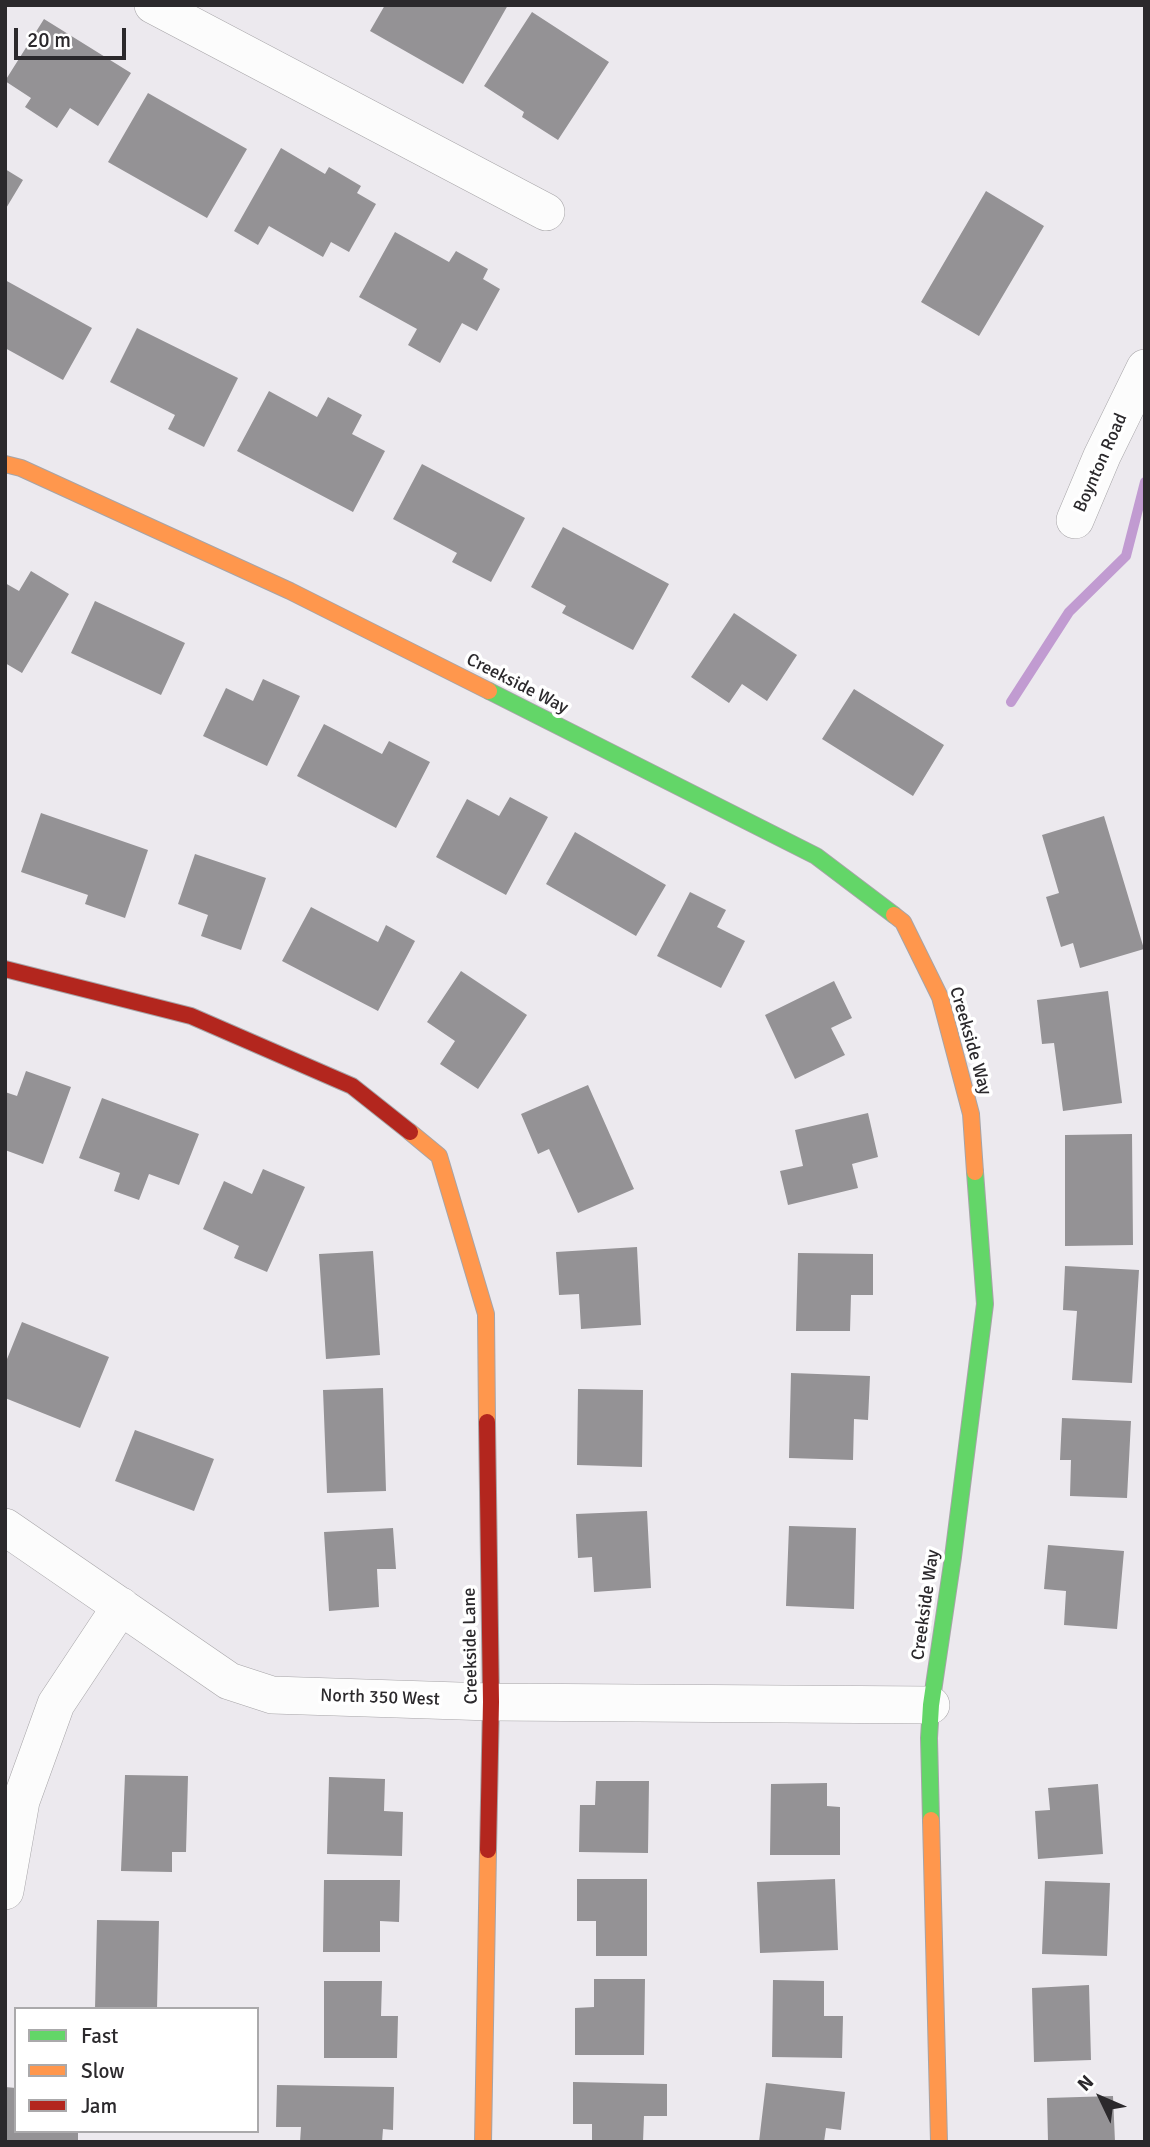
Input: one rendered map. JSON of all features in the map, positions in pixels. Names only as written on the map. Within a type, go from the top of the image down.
[{"type":"street","points":[[153,5],[546,212]]},
{"type":"street","name":"Boynton Road","points":[[1075,520],[1102,456],[1145,368]]},
{"type":"street","name":"Creekside Way","points":[[5,464],[20,468],[290,590],[816,856],[903,922],[940,997],[971,1114],[985,1304],[931,1705],[929,1738],[939,2142]]},
{"type":"street","name":"Creekside Lane","points":[[5,969],[191,1016],[352,1086],[439,1157],[486,1314],[491,1702],[483,2142]]},
{"type":"street","name":"North 350 West","points":[[5,1527],[229,1681],[272,1695],[491,1702],[931,1705]]},
{"type":"street","points":[[5,1891],[22,1801],[55,1704],[121,1606]]},
{"type":"building","points":[[385,5],[508,5],[463,84],[370,31]]},
{"type":"building","points":[[532,12],[609,62],[558,140],[522,117],[524,112],[484,86]]},
{"type":"building","points":[[44,19],[131,73],[98,126],[70,108],[57,128],[25,107],[31,98],[5,81]]},
{"type":"building","points":[[148,93],[247,149],[207,218],[108,162]]},
{"type":"building","points":[[281,148],[325,174],[329,167],[361,186],[357,193],[376,204],[349,252],[331,242],[323,257],[269,226],[258,245],[234,231]]},
{"type":"building","points":[[5,169],[23,180],[5,210]]},
{"type":"building","points":[[986,191],[1044,226],[979,336],[921,302]]},
{"type":"building","points":[[395,232],[449,262],[456,251],[488,269],[483,279],[500,289],[477,331],[462,323],[440,363],[408,345],[417,329],[359,297]]},
{"type":"building","points":[[5,280],[92,328],[63,380],[5,348]]},
{"type":"building","points":[[137,328],[238,378],[204,447],[168,429],[175,415],[110,382]]},
{"type":"building","points":[[269,391],[317,417],[328,397],[362,415],[352,434],[385,451],[353,512],[237,451]]},
{"type":"building","points":[[422,464],[525,518],[491,582],[452,562],[457,553],[393,519]]},
{"type":"building","points":[[563,527],[669,584],[633,650],[562,613],[566,606],[531,587]]},
{"type":"building","points":[[31,571],[69,594],[22,673],[5,663],[5,583],[19,591]]},
{"type":"building","points":[[95,601],[185,643],[161,695],[71,653]]},
{"type":"building","points":[[734,613],[797,655],[767,701],[742,684],[729,703],[691,677]]},
{"type":"building","points":[[263,679],[300,696],[267,766],[203,736],[226,688],[253,701]]},
{"type":"building","points":[[854,689],[944,745],[913,796],[822,739]]},
{"type":"building","points":[[324,724],[382,754],[389,741],[430,762],[396,828],[297,776]]},
{"type":"building","points":[[510,797],[548,817],[506,895],[436,857],[467,799],[499,816]]},
{"type":"building","points":[[41,813],[148,850],[125,918],[85,904],[88,895],[21,872]]},
{"type":"building","points":[[1104,816],[1144,949],[1080,968],[1073,943],[1061,947],[1046,897],[1059,893],[1042,835]]},
{"type":"building","points":[[575,832],[666,885],[636,936],[546,884]]},
{"type":"building","points":[[195,854],[266,878],[241,950],[201,936],[208,915],[178,904]]},
{"type":"building","points":[[690,892],[726,910],[717,927],[745,941],[721,988],[657,956]]},
{"type":"building","points":[[311,907],[378,942],[386,925],[415,941],[378,1011],[282,961]]},
{"type":"building","points":[[461,971],[527,1015],[478,1089],[440,1064],[455,1041],[427,1022]]},
{"type":"building","points":[[834,981],[852,1018],[831,1028],[845,1055],[795,1079],[765,1015]]},
{"type":"building","points":[[1108,991],[1122,1103],[1063,1111],[1054,1043],[1042,1044],[1037,1000]]},
{"type":"building","points":[[26,1071],[71,1087],[43,1164],[5,1150],[5,1092],[17,1096]]},
{"type":"building","points":[[588,1085],[634,1189],[578,1213],[549,1149],[538,1154],[521,1114]]},
{"type":"building","points":[[102,1098],[199,1134],[179,1185],[149,1174],[139,1200],[114,1191],[120,1173],[79,1158]]},
{"type":"building","points":[[868,1113],[878,1157],[852,1164],[858,1188],[788,1205],[780,1171],[803,1166],[795,1130]]},
{"type":"building","points":[[1132,1134],[1133,1245],[1065,1246],[1065,1135]]},
{"type":"building","points":[[263,1169],[305,1187],[267,1272],[234,1258],[239,1246],[203,1229],[224,1181],[252,1194]]},
{"type":"building","points":[[637,1247],[641,1325],[581,1329],[579,1294],[559,1295],[556,1252]]},
{"type":"building","points":[[373,1251],[380,1355],[326,1359],[319,1254]]},
{"type":"building","points":[[798,1253],[873,1254],[873,1295],[851,1295],[850,1331],[796,1331]]},
{"type":"building","points":[[1065,1266],[1139,1270],[1132,1383],[1072,1380],[1077,1311],[1063,1310]]},
{"type":"building","points":[[22,1322],[109,1357],[80,1428],[5,1398],[5,1364]]},
{"type":"building","points":[[791,1373],[870,1376],[868,1420],[854,1419],[853,1460],[789,1458]]},
{"type":"building","points":[[383,1388],[386,1491],[327,1493],[323,1390]]},
{"type":"building","points":[[578,1389],[643,1390],[642,1467],[577,1465]]},
{"type":"building","points":[[1062,1418],[1131,1421],[1127,1498],[1070,1496],[1071,1460],[1060,1460]]},
{"type":"building","points":[[135,1430],[214,1459],[194,1511],[115,1481]]},
{"type":"building","points":[[647,1511],[651,1588],[594,1592],[592,1557],[578,1558],[576,1514]]},
{"type":"building","points":[[789,1526],[856,1528],[854,1609],[786,1606]]},
{"type":"building","points":[[393,1528],[396,1569],[377,1569],[379,1607],[329,1611],[324,1532]]},
{"type":"building","points":[[1048,1545],[1124,1551],[1117,1629],[1064,1625],[1066,1591],[1044,1589]]},
{"type":"building","points":[[125,1775],[188,1776],[186,1852],[172,1852],[172,1872],[121,1871]]},
{"type":"building","points":[[329,1777],[385,1779],[384,1811],[403,1812],[402,1856],[327,1854]]},
{"type":"building","points":[[596,1781],[649,1781],[648,1853],[579,1852],[580,1805],[595,1805]]},
{"type":"building","points":[[827,1783],[827,1806],[840,1807],[840,1855],[770,1855],[771,1784]]},
{"type":"building","points":[[1098,1784],[1103,1854],[1038,1859],[1035,1811],[1050,1810],[1048,1788]]},
{"type":"building","points":[[577,1879],[647,1879],[647,1956],[596,1956],[596,1921],[577,1921]]},
{"type":"building","points":[[835,1879],[838,1950],[760,1953],[757,1882]]},
{"type":"building","points":[[324,1880],[400,1880],[399,1922],[380,1921],[380,1952],[323,1952]]},
{"type":"building","points":[[1045,1881],[1110,1883],[1107,1956],[1042,1954]]},
{"type":"building","points":[[97,1920],[159,1921],[157,2007],[95,2007]]},
{"type":"building","points":[[594,1979],[645,1979],[644,2055],[575,2055],[575,2008],[594,2007]]},
{"type":"building","points":[[773,1980],[824,1981],[824,2016],[843,2016],[842,2058],[772,2057]]},
{"type":"building","points":[[324,1981],[382,1981],[381,2016],[398,2016],[397,2058],[324,2058]]},
{"type":"building","points":[[1089,1985],[1091,2060],[1034,2062],[1032,1988]]},
{"type":"building","points":[[573,2082],[667,2084],[667,2116],[644,2116],[643,2142],[592,2142],[592,2124],[573,2124]]},
{"type":"building","points":[[766,2083],[845,2092],[841,2130],[826,2128],[824,2142],[759,2142]]},
{"type":"building","points":[[277,2085],[394,2087],[393,2130],[383,2129],[382,2142],[300,2142],[301,2127],[276,2127]]},
{"type":"building","points":[[5,2087],[14,2088],[14,2133],[78,2133],[78,2142],[5,2142]]},
{"type":"building","points":[[1113,2096],[1115,2142],[1048,2142],[1047,2098]]},
{"type":"waterway","points":[[1011,702],[1069,612],[1126,556],[1145,482]]},
{"type":"traffic: fast","points":[[489,691],[816,856],[894,915]]},
{"type":"traffic: fast","points":[[931,1820],[931,1705],[985,1304],[975,1172]]},
{"type":"traffic: slow","points":[[5,464],[21,468],[290,591],[489,691]]},
{"type":"traffic: slow","points":[[894,915],[903,922],[940,997],[971,1114],[975,1172]]},
{"type":"traffic: slow","points":[[410,1132],[439,1156],[486,1314],[487,1422]]},
{"type":"traffic: slow","points":[[931,1820],[939,2142]]},
{"type":"traffic: slow","points":[[483,2142],[488,1850]]},
{"type":"traffic: jam","points":[[5,969],[191,1016],[352,1086],[410,1132]]},
{"type":"traffic: jam","points":[[487,1422],[491,1702],[488,1850]]}]
